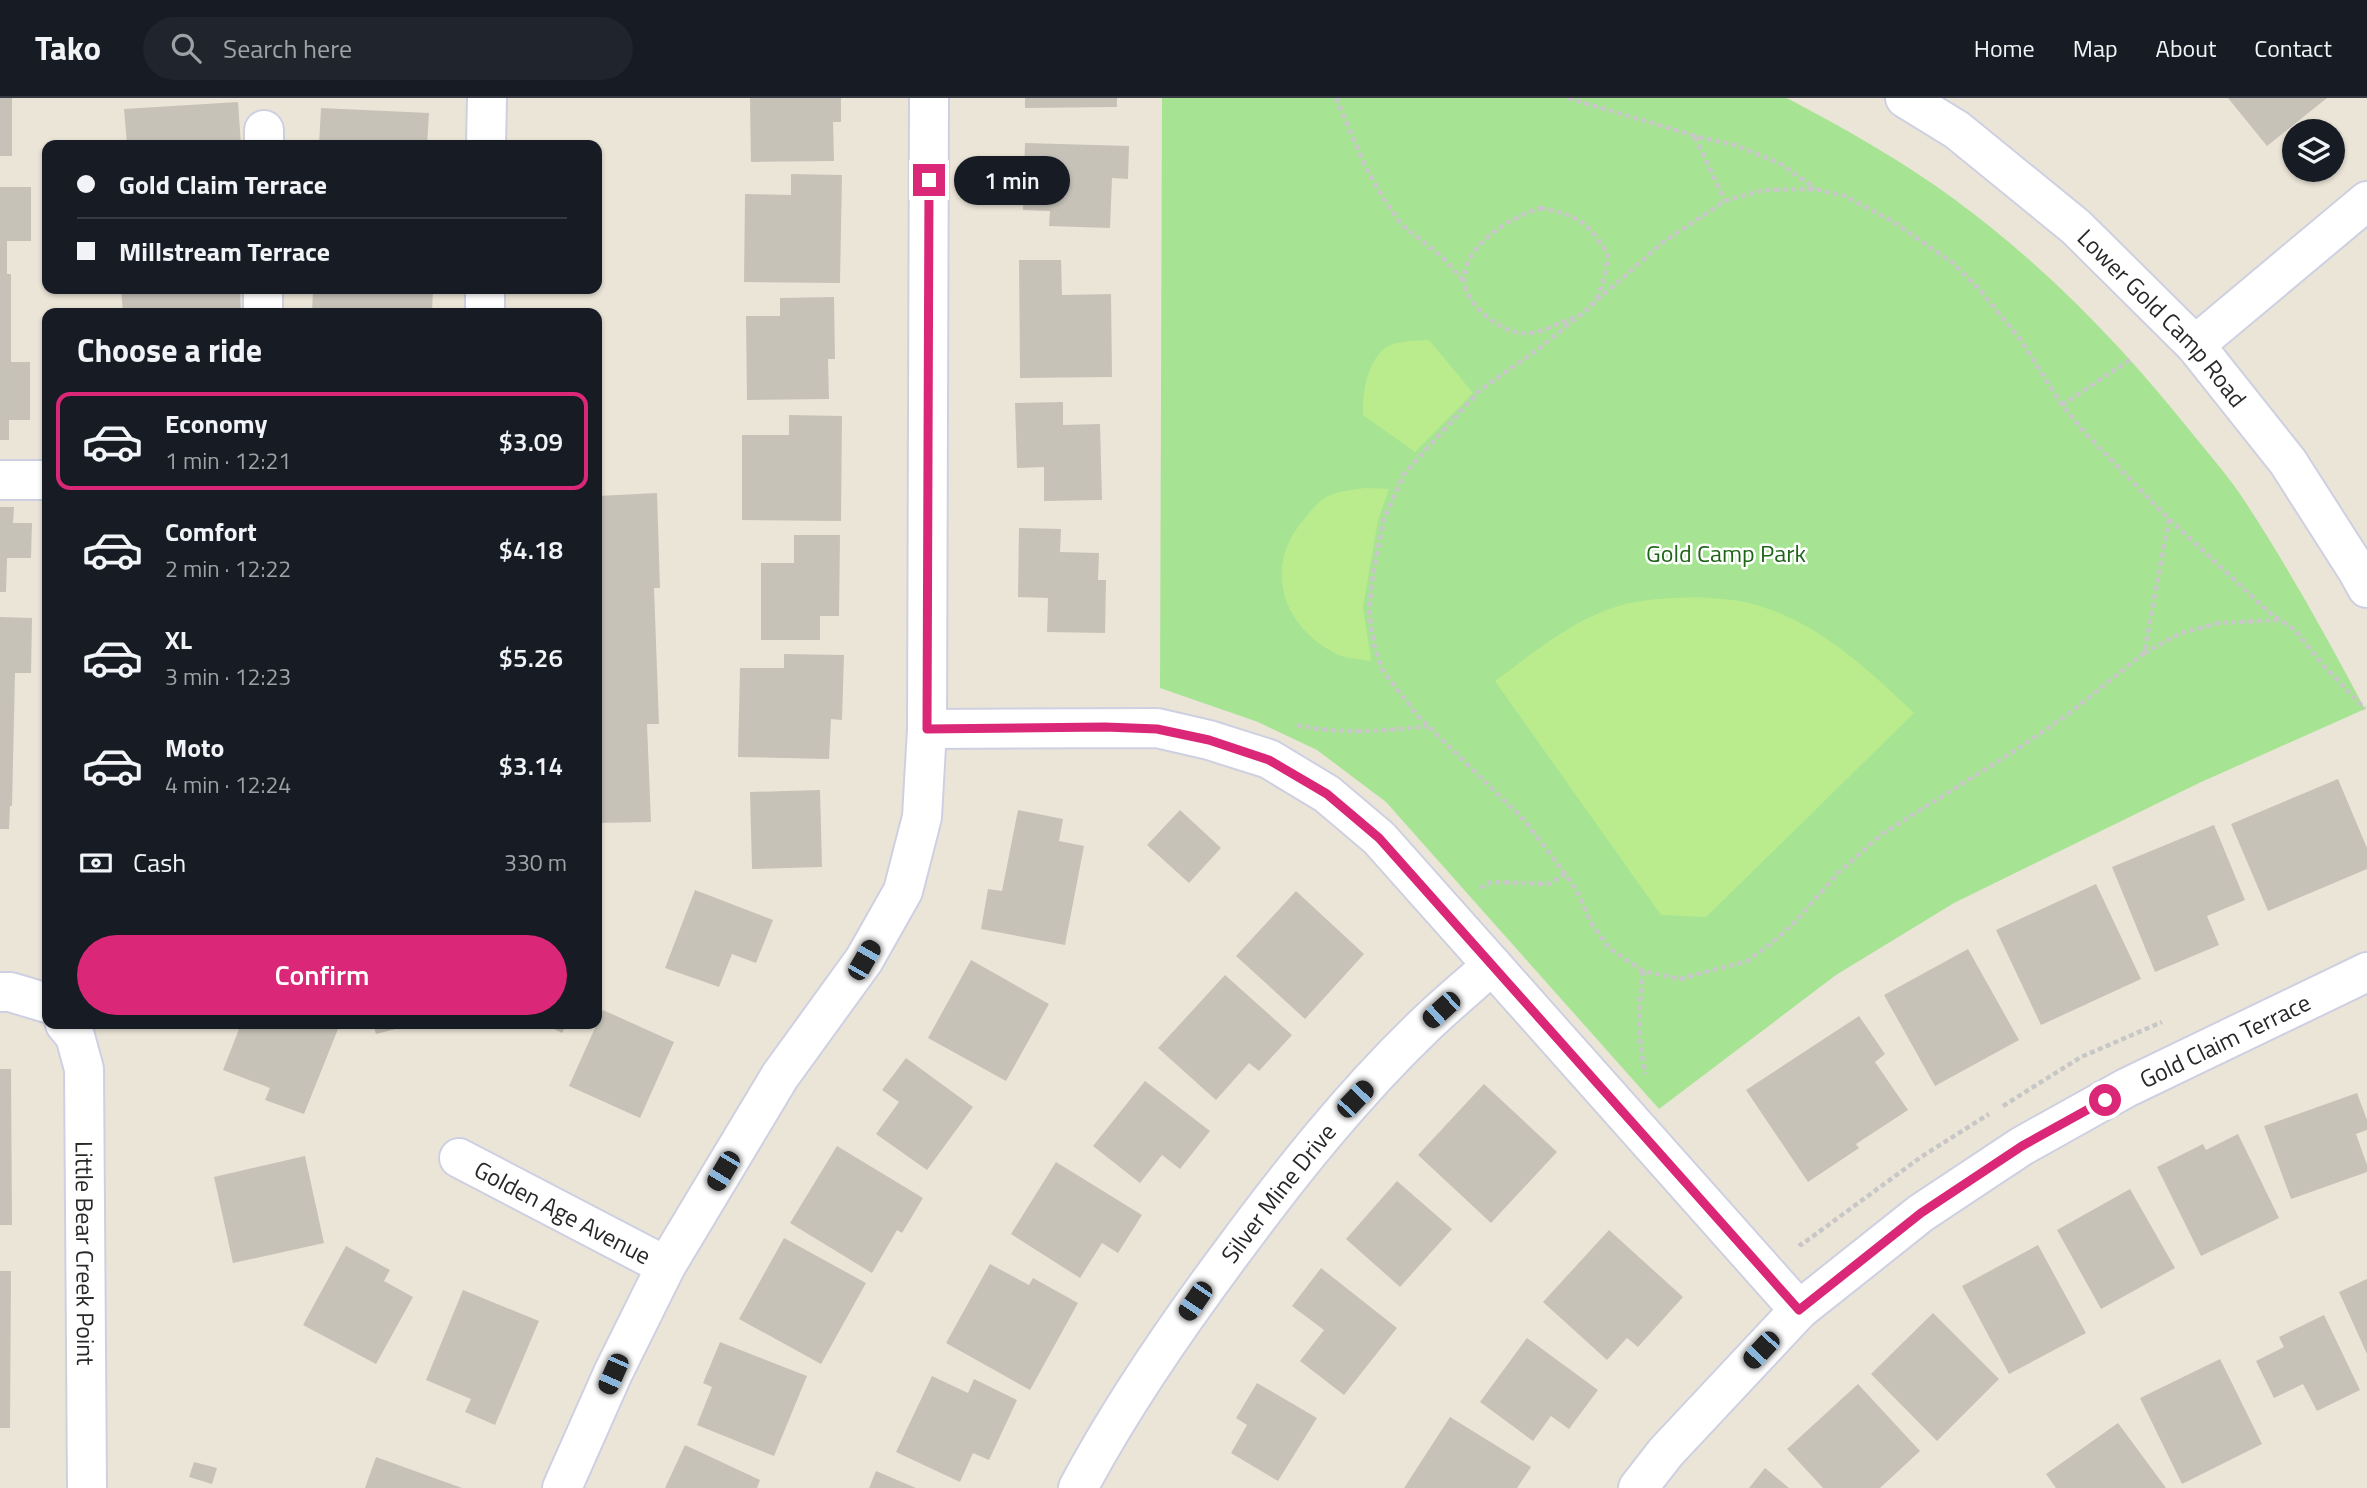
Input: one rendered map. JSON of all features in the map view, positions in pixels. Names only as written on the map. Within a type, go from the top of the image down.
[{"type":"street","points":[[486,140],[487,98]]},
{"type":"street","points":[[562,1488],[613,1374],[666,1266],[780,1076],[864,960],[903,891],[922,817],[927,729],[929,98]]},
{"type":"street","name":"Lower Gold Camp Road","points":[[1905,98],[1957,130],[2076,227],[2195,345],[2288,462],[2367,589]]},
{"type":"street","points":[[2195,345],[2367,201]]},
{"type":"street","points":[[0,480],[42,480]]},
{"type":"street","points":[[927,729],[1157,729],[1209,740],[1269,760],[1327,794],[1379,838],[1799,1310]]},
{"type":"street","name":"Silver Mine Drive","points":[[1078,1488],[1108,1433],[1195,1301],[1263,1210],[1337,1117],[1424,1026],[1492,965]]},
{"type":"street","name":"Gold Claim Terrace","points":[[1638,1488],[1666,1452],[1799,1310],[1921,1213],[2022,1146],[2126,1088],[2367,972]]},
{"type":"street","points":[[0,992],[10,992],[42,1002]]},
{"type":"street","name":"Little Bear Creek Point","points":[[69,1029],[75,1036],[84,1069],[87,1488]]},
{"type":"street","name":"Golden Age Avenue","points":[[459,1157],[666,1266]]},
{"type":"path","points":[[1336,98],[1382,198],[1402,225],[1441,256],[1464,282],[1473,304],[1507,330],[1528,334],[1550,328],[1584,312],[1604,285],[1608,254],[1590,227],[1565,213],[1541,208],[1520,215],[1486,238],[1470,258],[1464,282]]},
{"type":"path","points":[[1568,98],[1695,136],[1735,145],[1779,163],[1815,188]]},
{"type":"path","points":[[1695,136],[1725,201]]},
{"type":"path","points":[[2279,620],[2207,626],[2181,633],[2144,653],[2067,715],[1882,834],[1838,874],[1796,921],[1747,961],[1680,979],[1643,971],[1609,948],[1591,923],[1577,891],[1525,821],[1418,716],[1382,671],[1374,645],[1369,611],[1373,573],[1384,519],[1404,474],[1480,390],[1584,312],[1662,243],[1725,201],[1763,190],[1815,188],[1845,196],[1892,221],[1953,263],[1979,289],[2020,339],[2062,405],[2085,433],[2169,519],[2279,620],[2295,630],[2324,666],[2365,709]]},
{"type":"path","points":[[2062,405],[2131,359]]},
{"type":"path","points":[[2144,653],[2169,519]]},
{"type":"path","points":[[1479,888],[1491,882],[1549,884],[1565,874]]},
{"type":"path","points":[[1643,971],[1639,1006],[1640,1029],[1645,1071],[1649,1082]]},
{"type":"green space","name":"Gold Camp Park","points":[[1162,98],[1787,98],[1894,158],[1954,199],[2019,251],[2109,337],[2165,400],[2240,494],[2305,600],[2365,709],[2199,783],[1954,903],[1836,975],[1659,1109],[1386,802],[1317,750],[1258,722],[1160,688]]},
{"type":"green space","points":[[1429,340],[1473,393],[1415,452],[1363,415],[1364,397],[1370,370],[1385,348],[1400,342]]},
{"type":"green space","points":[[1365,488],[1389,489],[1378,520],[1363,607],[1371,661],[1339,655],[1306,632],[1294,617],[1282,583],[1282,564],[1288,545],[1313,509],[1333,494]]},
{"type":"green space","points":[[1697,597],[1749,603],[1801,623],[1860,664],[1914,713],[1706,917],[1661,915],[1495,681],[1546,643],[1602,612],[1642,601]]},
{"type":"building","points":[[0,98],[12,98],[12,156],[0,156]]},
{"type":"building","points":[[750,98],[841,98],[841,122],[833,122],[834,161],[751,162]]},
{"type":"building","points":[[1025,98],[1117,98],[1117,107],[1025,108]]},
{"type":"building","points":[[2228,98],[2327,98],[2301,119],[2282,119],[2282,134],[2267,146]]},
{"type":"building","points":[[238,102],[241,140],[127,140],[124,109]]},
{"type":"building","points":[[321,108],[429,113],[427,140],[319,140]]},
{"type":"building","points":[[1025,143],[1129,146],[1128,179],[1112,178],[1110,228],[1049,226],[1050,211],[1023,210]]},
{"type":"building","points":[[791,174],[842,175],[840,283],[744,282],[745,194],[791,195]]},
{"type":"building","points":[[0,187],[31,187],[31,241],[7,241],[7,274],[11,274],[11,362],[30,362],[30,420],[9,420],[9,440],[0,440]]},
{"type":"building","points":[[1019,260],[1061,260],[1062,295],[1111,294],[1112,377],[1020,378]]},
{"type":"building","points":[[121,294],[240,294],[241,308],[123,308]]},
{"type":"building","points":[[313,294],[433,294],[432,308],[312,308]]},
{"type":"building","points":[[834,297],[835,359],[828,359],[829,399],[747,400],[746,316],[780,316],[780,298]]},
{"type":"building","points":[[1063,402],[1063,425],[1100,424],[1102,500],[1044,501],[1044,467],[1017,468],[1015,403]]},
{"type":"building","points":[[789,415],[842,416],[841,521],[742,520],[742,435],[789,435]]},
{"type":"building","points":[[657,493],[660,588],[654,588],[659,724],[647,724],[651,822],[602,823],[602,496]]},
{"type":"building","points":[[0,507],[14,507],[13,523],[32,523],[31,558],[7,558],[6,592],[0,592]]},
{"type":"building","points":[[1019,528],[1061,529],[1060,552],[1099,553],[1098,580],[1106,580],[1105,633],[1047,632],[1048,598],[1018,597]]},
{"type":"building","points":[[794,535],[840,535],[839,616],[820,616],[820,640],[761,640],[761,563],[794,563]]},
{"type":"building","points":[[0,617],[32,618],[31,673],[15,673],[12,806],[9,829],[0,829]]},
{"type":"building","points":[[784,654],[844,655],[842,720],[831,719],[829,759],[738,757],[740,668],[784,668]]},
{"type":"building","points":[[2338,779],[2367,848],[2367,869],[2268,911],[2231,824]]},
{"type":"building","points":[[820,790],[822,867],[752,869],[750,792]]},
{"type":"building","points":[[1018,810],[1063,819],[1059,841],[1084,846],[1065,945],[981,929],[988,889],[1002,891]]},
{"type":"building","points":[[1180,810],[1221,848],[1189,883],[1147,845]]},
{"type":"building","points":[[2214,825],[2245,900],[2207,916],[2219,945],[2155,972],[2112,867]]},
{"type":"building","points":[[2096,884],[2141,979],[2041,1025],[1996,930]]},
{"type":"building","points":[[695,890],[773,920],[756,963],[732,954],[719,987],[665,968]]},
{"type":"building","points":[[1296,891],[1364,954],[1305,1019],[1236,956]]},
{"type":"building","points":[[1968,949],[2019,1040],[1935,1086],[1884,995]]},
{"type":"building","points":[[971,960],[1049,1004],[1006,1081],[928,1038]]},
{"type":"building","points":[[1225,975],[1292,1035],[1259,1071],[1249,1063],[1216,1100],[1158,1048]]},
{"type":"building","points":[[603,1010],[674,1042],[640,1118],[569,1086],[594,1029],[602,1029]]},
{"type":"building","points":[[1859,1016],[1885,1054],[1875,1062],[1908,1110],[1856,1144],[1859,1148],[1808,1182],[1746,1090]]},
{"type":"building","points":[[239,1029],[338,1029],[304,1114],[265,1100],[270,1088],[223,1070]]},
{"type":"building","points":[[374,1029],[395,1029],[376,1034]]},
{"type":"building","points":[[906,1058],[973,1107],[927,1170],[876,1134],[899,1102],[882,1090]]},
{"type":"building","points":[[0,1069],[11,1069],[12,1225],[0,1225]]},
{"type":"building","points":[[1145,1081],[1210,1131],[1180,1169],[1162,1155],[1140,1183],[1093,1146]]},
{"type":"building","points":[[1484,1084],[1557,1152],[1491,1223],[1418,1155]]},
{"type":"building","points":[[2357,1093],[2367,1120],[2367,1130],[2356,1134],[2367,1172],[2291,1199],[2264,1126]]},
{"type":"building","points":[[2238,1134],[2279,1218],[2201,1256],[2157,1167],[2203,1144],[2206,1150]]},
{"type":"building","points":[[837,1146],[923,1198],[902,1233],[897,1230],[872,1273],[790,1223]]},
{"type":"building","points":[[305,1156],[324,1243],[233,1263],[214,1177]]},
{"type":"building","points":[[1056,1162],[1142,1215],[1118,1253],[1102,1243],[1080,1278],[1011,1234]]},
{"type":"building","points":[[1397,1181],[1452,1229],[1400,1287],[1346,1239]]},
{"type":"building","points":[[2130,1189],[2175,1268],[2101,1309],[2057,1230]]},
{"type":"building","points":[[1609,1230],[1683,1297],[1638,1347],[1627,1338],[1607,1360],[1543,1302]]},
{"type":"building","points":[[784,1238],[866,1283],[821,1364],[739,1319]]},
{"type":"building","points":[[2038,1245],[2086,1333],[2009,1374],[1962,1286]]},
{"type":"building","points":[[346,1246],[390,1270],[384,1281],[413,1297],[376,1364],[303,1325]]},
{"type":"building","points":[[990,1264],[1029,1285],[1033,1278],[1078,1303],[1030,1390],[946,1343]]},
{"type":"building","points":[[1321,1268],[1397,1328],[1344,1395],[1300,1361],[1324,1330],[1292,1306]]},
{"type":"building","points":[[0,1271],[11,1271],[10,1428],[0,1428]]},
{"type":"building","points":[[2367,1279],[2367,1354],[2339,1292]]},
{"type":"building","points":[[463,1290],[539,1321],[495,1425],[465,1412],[471,1399],[426,1380]]},
{"type":"building","points":[[1933,1313],[1999,1379],[1937,1441],[1871,1374]]},
{"type":"building","points":[[2324,1315],[2360,1390],[2317,1411],[2303,1384],[2274,1398],[2256,1361],[2284,1347],[2279,1337]]},
{"type":"building","points":[[1527,1338],[1598,1390],[1569,1429],[1551,1416],[1533,1441],[1480,1402]]},
{"type":"building","points":[[720,1342],[807,1376],[774,1456],[697,1425],[712,1387],[703,1383]]},
{"type":"building","points":[[2220,1359],[2262,1444],[2182,1484],[2140,1398]]},
{"type":"building","points":[[932,1376],[968,1393],[974,1379],[1017,1400],[989,1460],[973,1453],[960,1482],[896,1452]]},
{"type":"building","points":[[1257,1383],[1317,1418],[1278,1481],[1231,1453],[1247,1425],[1236,1418]]},
{"type":"building","points":[[1858,1384],[1920,1451],[1880,1488],[1823,1488],[1787,1449]]},
{"type":"building","points":[[1450,1417],[1531,1467],[1517,1488],[1404,1488]]},
{"type":"building","points":[[2118,1423],[2166,1488],[2056,1488],[2046,1474]]},
{"type":"building","points":[[685,1445],[760,1480],[757,1488],[665,1488]]},
{"type":"building","points":[[376,1457],[462,1488],[365,1488]]},
{"type":"building","points":[[194,1462],[217,1468],[212,1484],[189,1477]]},
{"type":"building","points":[[1765,1468],[1789,1488],[1749,1488]]},
{"type":"building","points":[[876,1471],[916,1488],[869,1488]]},
{"type":"route","points":[[929,180],[927,729],[1157,729],[1209,740],[1269,760],[1327,794],[1379,838],[1799,1310],[1921,1213],[2022,1146],[2105,1100]]}]
